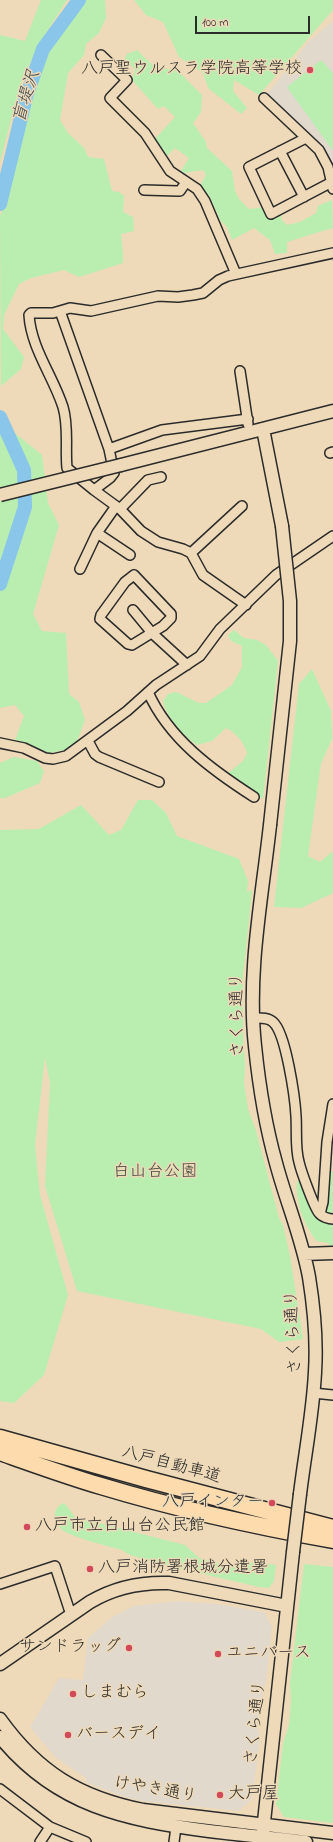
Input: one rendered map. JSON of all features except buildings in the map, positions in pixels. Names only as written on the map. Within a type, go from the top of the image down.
[{"type":"highway","name":"八戸自動車道","points":[[0,1438],[42,1451],[333,1528]]},
{"type":"highway","points":[[0,1452],[100,1486],[146,1499],[229,1520],[333,1540]]},
{"type":"street","points":[[101,56],[127,80],[110,98],[145,133],[170,171],[197,189],[205,201],[236,274]]},
{"type":"street","points":[[264,98],[319,150],[331,170],[332,186],[304,197],[271,214],[249,168],[306,138]]},
{"type":"street","points":[[280,152],[304,197]]},
{"type":"street","points":[[144,190],[178,191],[186,182]]},
{"type":"street","points":[[246,605],[203,575],[191,554],[183,549],[158,542],[141,531],[118,508],[67,468],[66,418],[56,390],[31,332],[29,315],[31,313],[53,313],[70,308],[91,311],[100,310],[158,296],[178,297],[203,293],[219,280],[236,274],[333,253]]},
{"type":"street","points":[[60,311],[109,448],[114,473],[110,478],[94,490]]},
{"type":"street","points":[[240,371],[249,426]]},
{"type":"street","points":[[109,448],[162,430],[249,426],[263,429],[333,411]]},
{"type":"street","points":[[0,495],[121,465],[249,426]]},
{"type":"street","name":"さくら通り","points":[[262,1840],[287,1606],[313,1393],[316,1344],[313,1310],[304,1254],[276,1164],[266,1122],[258,1073],[253,1018],[258,930],[290,641],[290,601],[282,526],[263,429]]},
{"type":"street","points":[[80,569],[97,533],[118,508],[148,480],[161,477]]},
{"type":"street","points":[[191,554],[242,506]]},
{"type":"street","points":[[97,533],[130,556]]},
{"type":"street","points":[[0,743],[24,748],[45,758],[53,759],[66,756],[127,711],[148,692],[200,656],[220,629],[276,575],[333,536]]},
{"type":"street","points":[[134,575],[171,614],[171,618],[152,633],[132,645],[128,644],[100,619],[101,615],[125,582],[134,575]]},
{"type":"street","points":[[133,610],[152,633],[187,665]]},
{"type":"street","points":[[148,692],[154,705],[186,746],[220,775],[254,797]]},
{"type":"street","points":[[88,741],[95,754],[99,757],[158,782]]},
{"type":"street","points":[[253,1018],[266,1018],[273,1021],[278,1028],[285,1051],[296,1114],[298,1161],[320,1214],[329,1219],[333,1219]]},
{"type":"street","points":[[320,1214],[323,1202],[327,1142],[333,1104]]},
{"type":"street","points":[[304,1254],[333,1253]]},
{"type":"street","points":[[313,1393],[333,1395]]},
{"type":"street","points":[[0,1584],[55,1566],[71,1615]]},
{"type":"street","points":[[0,1664],[104,1593],[123,1587],[153,1583],[169,1584],[287,1606]]},
{"type":"street","name":"けやき通り","points":[[0,1719],[26,1752],[43,1768],[74,1787],[101,1799],[122,1806],[143,1810],[333,1833]]},
{"type":"street","name":"けやき通り","points":[[0,1737],[17,1757],[47,1782],[72,1797],[107,1812],[176,1827],[262,1840],[306,1842]]},
{"type":"street","points":[[0,1790],[50,1827],[86,1842]]},
{"type":"street","points":[[40,1842],[50,1827]]},
{"type":"street","points":[[174,1842],[176,1827]]},
{"type":"shaded area","name":"八戸聖ウルスラ学院高等学校","points":[[333,21],[333,172],[319,150],[264,98],[309,41]]},
{"type":"shaded area","points":[[177,1601],[216,1604],[264,1612],[272,1627],[266,1682],[263,1691],[258,1728],[260,1738],[252,1799],[239,1811],[143,1801],[125,1797],[103,1789],[86,1782],[86,1778],[55,1757],[30,1727],[59,1678],[83,1680],[88,1638],[112,1617],[134,1606]]},
{"type":"green space","points":[[41,0],[67,0],[42,39],[21,82],[0,162],[0,35],[25,41]]},
{"type":"green space","points":[[83,0],[105,0],[106,18],[99,33],[86,44],[84,55],[68,73],[60,120],[68,133],[84,148],[88,157],[104,159],[112,191],[119,192],[124,196],[123,212],[133,217],[134,231],[121,234],[123,263],[79,277],[64,270],[31,278],[19,284],[4,315],[3,329],[24,357],[21,369],[1,386],[0,217],[3,206],[9,195],[19,140],[28,102],[40,67],[48,50],[60,31]]},
{"type":"green space","points":[[134,0],[333,0],[333,10],[259,95],[234,80],[233,91],[247,108],[241,114],[208,88],[203,73],[179,57],[163,22],[146,15]]},
{"type":"green space","points":[[137,50],[154,65],[163,68],[176,69],[202,95],[201,112],[193,123],[206,142],[207,148],[232,171],[235,191],[239,199],[249,209],[274,206],[282,212],[281,219],[287,225],[300,222],[316,213],[318,206],[332,200],[333,230],[332,228],[287,242],[287,253],[275,254],[270,240],[254,228],[232,240],[227,227],[220,220],[210,197],[200,186],[206,175],[203,170],[184,173],[181,171],[189,158],[175,148],[166,157],[154,140],[175,117],[164,106],[158,109],[132,80],[135,70],[125,58],[127,54]]},
{"type":"green space","points":[[321,60],[333,73],[333,151],[287,87]]},
{"type":"green space","points":[[0,421],[42,455],[48,503],[59,525],[33,614],[42,631],[66,633],[69,694],[79,702],[85,720],[77,741],[65,750],[49,753],[15,740],[24,716],[15,705],[0,708]]},
{"type":"green space","points":[[234,630],[244,638],[257,640],[266,645],[278,661],[263,799],[234,781],[227,774],[243,761],[247,753],[242,742],[233,732],[226,728],[212,741],[197,745],[176,726],[168,714],[163,701],[168,694],[176,692],[199,703],[206,703],[232,685],[242,667],[242,646],[231,641],[228,635]]},
{"type":"green space","points":[[312,669],[331,711],[332,739],[321,763],[308,856],[320,862],[333,851],[333,893],[301,908],[274,907],[299,684]]},
{"type":"green space","points":[[14,757],[37,761],[44,771],[40,783],[5,798],[0,798],[0,763]]},
{"type":"green space","name":"白山台公園","points":[[138,800],[152,800],[166,813],[177,836],[239,859],[248,881],[247,892],[252,890],[243,976],[244,1084],[248,1109],[256,1131],[279,1218],[283,1225],[290,1256],[303,1339],[279,1342],[261,1329],[77,1291],[45,1186],[50,1083],[45,1057],[35,1145],[40,1195],[68,1295],[44,1375],[14,1403],[0,1401],[0,830],[39,829],[81,805],[109,835],[121,830]]},
{"type":"green space","points":[[328,1171],[333,1171],[333,1247],[331,1247],[328,1243],[317,1241],[312,1235],[304,1221],[297,1197],[297,1181],[300,1181],[316,1213]]},
{"type":"green space","points":[[63,1503],[75,1517],[185,1545],[199,1558],[234,1567],[254,1562],[276,1565],[274,1581],[269,1588],[259,1587],[148,1561],[128,1554],[122,1550],[79,1538],[63,1531],[56,1523],[56,1511]]},
{"type":"green space","points":[[304,1564],[333,1567],[333,1823],[284,1817],[276,1804],[283,1743],[289,1725],[291,1700],[290,1683]]},
{"type":"waterway","name":"盲堤沢","points":[[0,204],[26,97],[43,49],[79,0]]},
{"type":"waterway","name":"盲堤沢","points":[[0,417],[24,470],[25,507],[0,584]]},
{"type":"place","name":"八戸聖ウルスラ学院高等学校","points":[[310,70]]},
{"type":"place","name":"八戸インター","points":[[272,1503]]},
{"type":"place","name":"八戸市立白山台公民館","points":[[27,1527]]},
{"type":"place","name":"八戸消防署根城分遣署","points":[[90,1569]]},
{"type":"place","name":"サンドラッグ","points":[[129,1648]]},
{"type":"place","name":"ユニバース","points":[[218,1654]]},
{"type":"place","name":"しまむら","points":[[73,1694]]},
{"type":"place","name":"バースデイ","points":[[68,1735]]},
{"type":"place","name":"大戸屋","points":[[220,1795]]}]
